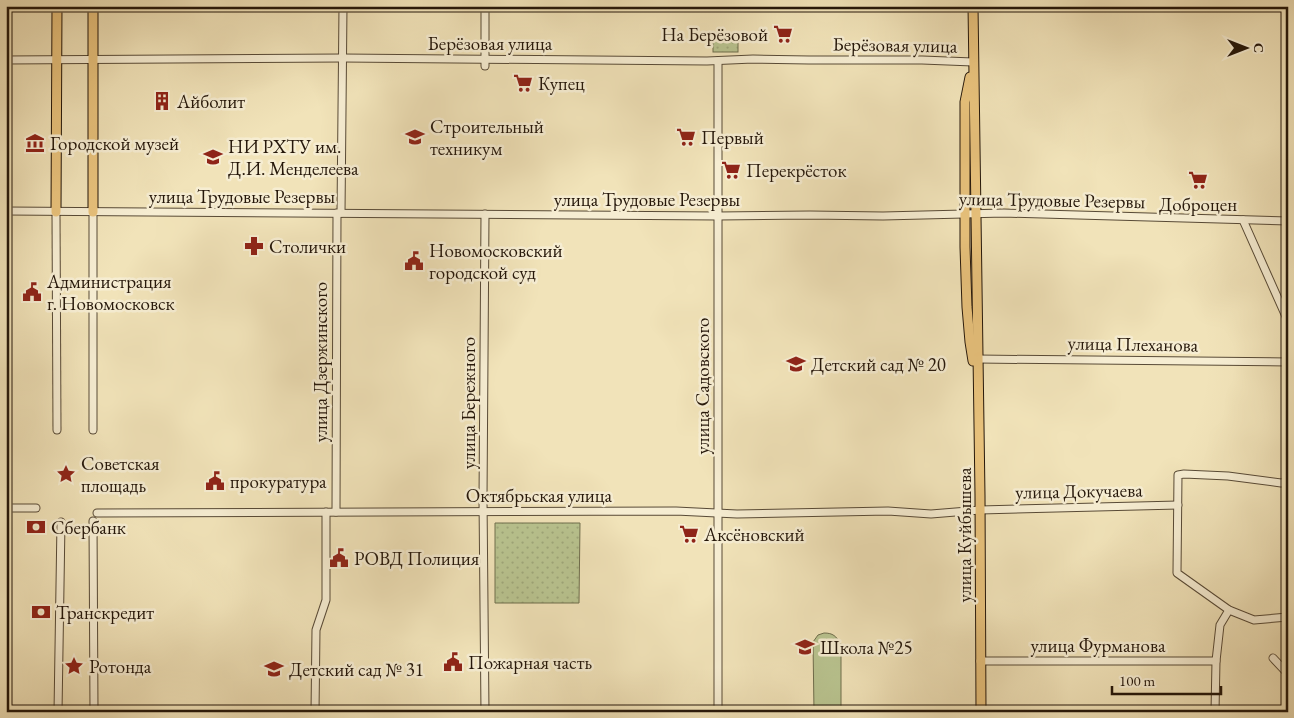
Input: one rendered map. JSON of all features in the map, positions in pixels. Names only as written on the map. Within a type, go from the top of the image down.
[{"type":"main road","points":[[56,212],[57,6]]},
{"type":"main road","points":[[93,6],[93,212]]},
{"type":"main road","points":[[973,6],[973,62],[965,102],[967,307],[978,395]]},
{"type":"main road","name":"улица Куйбышева","points":[[973,62],[981,712]]},
{"type":"street","name":"улица Дзержинского","points":[[336,512],[339,213],[344,6]]},
{"type":"street","points":[[485,6],[485,62]]},
{"type":"street","name":"Берёзовая улица","points":[[6,60],[343,58],[485,62],[718,61],[753,59],[973,62]]},
{"type":"street","name":"улица Садовского","points":[[718,61],[718,712]]},
{"type":"street","name":"улица Трудовые Резервы","points":[[6,211],[718,216],[883,216],[1004,213],[1288,221]]},
{"type":"street","points":[[56,212],[57,430]]},
{"type":"street","points":[[93,212],[93,430]]},
{"type":"street","name":"улица Бережного","points":[[485,214],[485,712]]},
{"type":"street","points":[[1243,220],[1288,321]]},
{"type":"street","name":"улица Плеханова","points":[[978,359],[1288,362]]},
{"type":"street","points":[[1288,482],[1281,483],[1228,476],[1178,475],[1177,573],[1229,610],[1254,620],[1288,617]]},
{"type":"street","name":"улица Докучаева","points":[[980,510],[1178,505]]},
{"type":"street","points":[[6,508],[36,508]]},
{"type":"street","name":"Октябрьская улица","points":[[97,513],[676,511],[762,514],[888,511],[931,514],[980,510]]},
{"type":"street","points":[[315,712],[316,630],[326,600],[326,512]]},
{"type":"street","points":[[58,712],[61,522]]},
{"type":"street","points":[[93,522],[94,712]]},
{"type":"street","points":[[1215,712],[1216,661],[1220,625],[1229,610]]},
{"type":"street","points":[[1273,658],[1288,674]]},
{"type":"street","name":"улица Фурманова","points":[[980,661],[1216,661]]},
{"type":"green space","points":[[713,33],[738,33],[738,52],[713,52]]},
{"type":"green space","points":[[495,523],[580,523],[579,603],[495,603]]},
{"type":"green space","points":[[824,633],[834,636],[841,644],[841,712],[814,712],[813,642],[818,635]]},
{"type":"place","name":"На Берёзовой","points":[[783,34]]},
{"type":"place","name":"Купец","points":[[523,83]]},
{"type":"place","name":"Айболит","points":[[162,101]]},
{"type":"place","name":"Строительный техникум","points":[[415,137]]},
{"type":"place","name":"Первый","points":[[686,137]]},
{"type":"place","name":"Городской музей","points":[[35,143]]},
{"type":"place","name":"НИ РХТУ им. Д.И. Менделеева","points":[[213,157]]},
{"type":"place","name":"Перекрёсток","points":[[731,170]]},
{"type":"place","name":"Доброцен","points":[[1198,180]]},
{"type":"place","name":"Столички","points":[[254,246]]},
{"type":"place","name":"Новомосковский городской суд","points":[[414,261]]},
{"type":"place","name":"Администрация г. Новомосковск","points":[[32,292]]},
{"type":"place","name":"Детский сад № 20","points":[[796,364]]},
{"type":"place","name":"Советская площадь","points":[[66,474]]},
{"type":"place","name":"прокуратура","points":[[215,481]]},
{"type":"place","name":"Сбербанк","points":[[36,527]]},
{"type":"place","name":"Аксёновский","points":[[689,534]]},
{"type":"place","name":"РОВД Полиция","points":[[339,558]]},
{"type":"place","name":"Транскредит","points":[[41,612]]},
{"type":"place","name":"Школа №25","points":[[805,647]]},
{"type":"place","name":"Пожарная часть","points":[[453,662]]},
{"type":"place","name":"Ротонда","points":[[74,666]]},
{"type":"place","name":"Детский сад № 31","points":[[274,669]]}]
